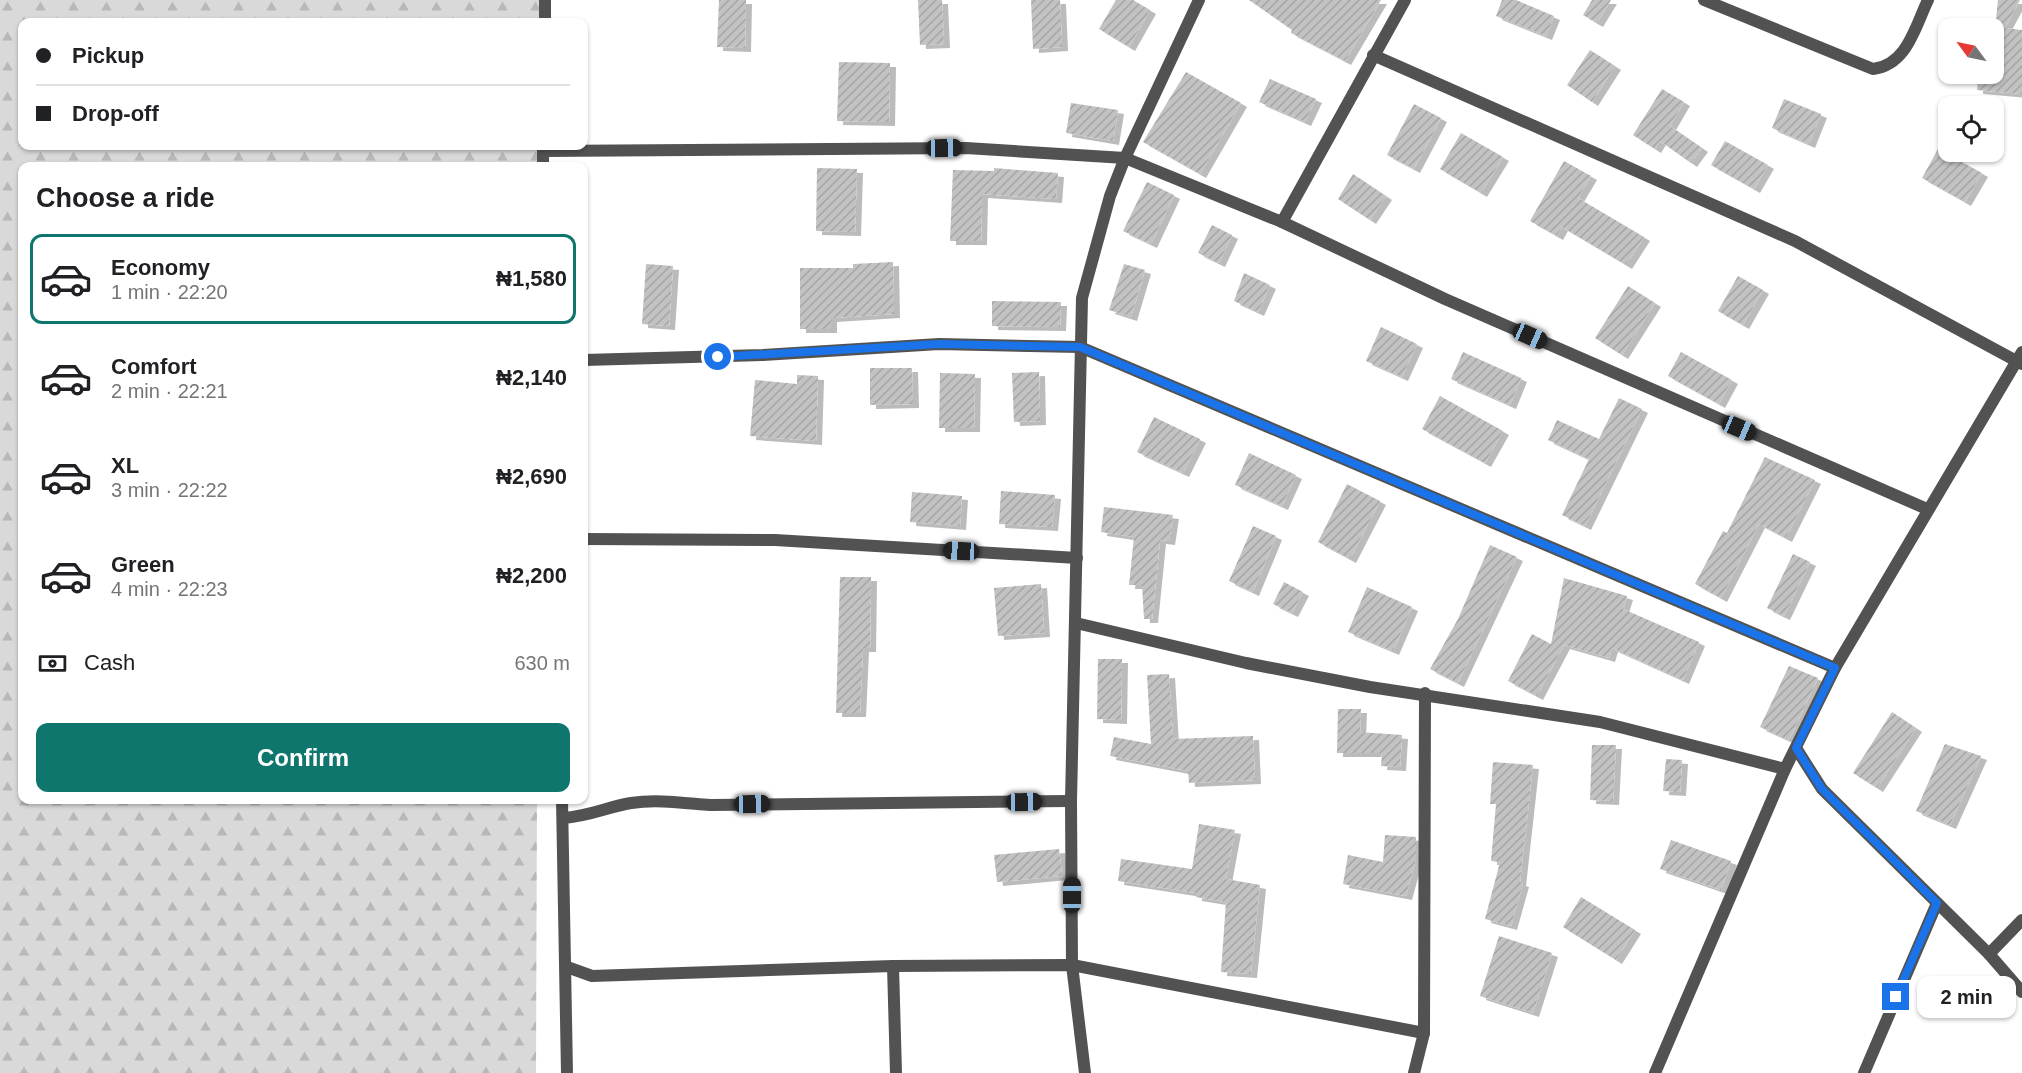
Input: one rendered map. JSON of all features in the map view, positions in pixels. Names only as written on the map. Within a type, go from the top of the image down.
[{"type":"street","points":[[544,18],[545,0]]},
{"type":"street","points":[[1085,1073],[1072,965],[1071,801],[1082,298],[1110,196],[1125,158],[1199,0]]},
{"type":"street","points":[[1282,222],[1405,0]]},
{"type":"street","points":[[1704,0],[1874,69],[1887,67],[1902,55],[1928,0]]},
{"type":"street","points":[[1373,55],[1795,241],[2020,359],[1928,509],[1835,668],[1785,769],[1655,1073]]},
{"type":"street","points":[[588,148],[966,148],[1125,158],[1282,222],[1445,299],[1928,509]]},
{"type":"street","points":[[588,360],[763,355],[939,344],[1080,347],[1835,668]]},
{"type":"street","points":[[588,539],[775,540],[1077,558]]},
{"type":"street","points":[[1076,622],[1246,663],[1370,687],[1425,693],[1600,722],[1785,769]]},
{"type":"street","points":[[1414,1073],[1424,1033],[1425,693]]},
{"type":"street","points":[[1796,748],[1822,789],[1989,954],[2022,992]]},
{"type":"street","points":[[563,818],[588,816],[629,803],[651,800],[710,805],[1071,801]]},
{"type":"street","points":[[562,804],[567,967],[567,1073]]},
{"type":"street","points":[[1864,1073],[1937,903]]},
{"type":"street","points":[[1989,954],[2022,920]]},
{"type":"street","points":[[567,967],[592,976],[893,966],[1072,965],[1424,1033]]},
{"type":"street","points":[[893,966],[896,1073]]},
{"type":"green space","points":[[0,0],[541,0],[541,18],[18,18],[18,150],[540,150],[540,162],[18,162],[18,804],[537,804],[536,1073],[0,1073]]},
{"type":"building","points":[[719,0],[746,0],[745,48],[717,47]]},
{"type":"building","points":[[918,0],[942,0],[944,44],[920,45]]},
{"type":"building","points":[[1031,0],[1060,0],[1062,47],[1033,49]]},
{"type":"building","points":[[1116,0],[1133,0],[1150,10],[1129,47],[1099,29]]},
{"type":"building","points":[[1249,0],[1381,0],[1345,61],[1291,33],[1292,30]]},
{"type":"building","points":[[1502,0],[1516,0],[1554,16],[1546,36],[1496,16]]},
{"type":"building","points":[[1592,0],[1611,0],[1597,23],[1583,15]]},
{"type":"building","points":[[1998,0],[2020,0],[2005,28],[2022,30],[2022,94],[1977,90],[1977,84],[2004,84],[2004,18],[1996,18]]},
{"type":"building","points":[[1590,50],[1615,66],[1592,102],[1567,85]]},
{"type":"building","points":[[839,62],[890,63],[889,122],[837,121]]},
{"type":"building","points":[[1186,72],[1241,103],[1200,174],[1143,142]]},
{"type":"building","points":[[1270,79],[1316,99],[1305,122],[1259,102]]},
{"type":"building","points":[[1662,89],[1684,102],[1670,126],[1702,148],[1691,163],[1660,141],[1655,149],[1633,135]]},
{"type":"building","points":[[1784,99],[1821,114],[1809,144],[1772,128]]},
{"type":"building","points":[[1071,103],[1118,110],[1113,141],[1066,133]]},
{"type":"building","points":[[1414,104],[1441,118],[1414,169],[1387,155]]},
{"type":"building","points":[[1461,133],[1503,157],[1481,193],[1440,169]]},
{"type":"building","points":[[1725,141],[1768,165],[1754,189],[1711,165]]},
{"type":"building","points":[[1938,149],[1938,162],[1962,162],[1982,173],[1965,202],[1922,178]]},
{"type":"building","points":[[1564,161],[1591,176],[1578,198],[1644,237],[1626,265],[1562,227],[1557,236],[1530,221]]},
{"type":"building","points":[[817,168],[857,169],[855,232],[816,231]]},
{"type":"building","points":[[994,168],[1058,173],[1056,199],[982,194],[981,241],[950,241],[953,170],[994,171]]},
{"type":"building","points":[[1353,174],[1386,196],[1370,220],[1338,199]]},
{"type":"building","points":[[1147,182],[1174,195],[1151,244],[1123,231]]},
{"type":"building","points":[[1212,225],[1232,235],[1219,263],[1198,253]]},
{"type":"building","points":[[893,262],[894,314],[831,318],[831,329],[800,329],[800,268],[853,268],[853,264]]},
{"type":"building","points":[[646,264],[673,266],[669,326],[642,324]]},
{"type":"building","points":[[1124,264],[1145,270],[1131,317],[1109,310]]},
{"type":"building","points":[[1244,273],[1270,285],[1258,312],[1234,301]]},
{"type":"building","points":[[1738,276],[1763,290],[1743,325],[1718,311]]},
{"type":"building","points":[[1628,286],[1655,303],[1622,355],[1595,338]]},
{"type":"building","points":[[992,301],[1061,302],[1060,327],[992,326]]},
{"type":"building","points":[[1381,327],[1417,344],[1402,377],[1366,361]]},
{"type":"building","points":[[1463,352],[1521,378],[1510,405],[1451,379]]},
{"type":"building","points":[[1681,352],[1732,380],[1719,404],[1668,376]]},
{"type":"building","points":[[870,368],[912,368],[913,404],[870,405]]},
{"type":"building","points":[[1039,372],[1040,421],[1014,422],[1012,373]]},
{"type":"building","points":[[940,373],[975,374],[974,428],[939,428]]},
{"type":"building","points":[[797,375],[818,376],[816,441],[750,436],[755,380],[797,384]]},
{"type":"building","points":[[1440,396],[1503,431],[1485,463],[1422,429]]},
{"type":"building","points":[[1619,398],[1642,409],[1585,526],[1562,515],[1589,459],[1548,440],[1557,420],[1599,439]]},
{"type":"building","points":[[1154,417],[1200,439],[1183,473],[1137,452]]},
{"type":"building","points":[[1249,453],[1296,475],[1282,506],[1235,485]]},
{"type":"building","points":[[1765,457],[1815,480],[1786,538],[1759,524],[1721,598],[1695,584],[1723,531],[1727,533]]},
{"type":"building","points":[[1347,484],[1380,501],[1350,559],[1318,542]]},
{"type":"building","points":[[1001,491],[1055,495],[1052,527],[999,524]]},
{"type":"building","points":[[912,492],[962,496],[960,526],[910,522]]},
{"type":"building","points":[[1104,507],[1173,515],[1169,541],[1160,540],[1152,619],[1144,619],[1142,585],[1129,585],[1134,537],[1101,532]]},
{"type":"building","points":[[1253,526],[1276,536],[1253,592],[1229,581]]},
{"type":"building","points":[[1490,545],[1517,557],[1458,683],[1430,669],[1458,619]]},
{"type":"building","points":[[1793,554],[1810,562],[1784,616],[1767,608]]},
{"type":"building","points":[[840,577],[871,577],[870,648],[863,648],[860,713],[836,713]]},
{"type":"building","points":[[1564,578],[1627,596],[1623,609],[1699,642],[1683,680],[1612,648],[1609,658],[1564,645],[1537,696],[1508,681],[1532,634],[1551,644]]},
{"type":"building","points":[[1284,582],[1303,592],[1292,613],[1273,604]]},
{"type":"building","points":[[1041,584],[1044,633],[998,636],[994,588]]},
{"type":"building","points":[[1367,587],[1412,607],[1393,651],[1348,632]]},
{"type":"building","points":[[1098,659],[1122,659],[1121,720],[1097,719]]},
{"type":"building","points":[[1789,666],[1818,678],[1789,740],[1760,727]]},
{"type":"building","points":[[1169,674],[1173,739],[1253,736],[1255,780],[1189,783],[1188,771],[1110,756],[1114,737],[1151,744],[1147,675]]},
{"type":"building","points":[[1338,709],[1361,709],[1360,732],[1402,735],[1400,767],[1381,766],[1382,753],[1337,753]]},
{"type":"building","points":[[1892,712],[1916,728],[1877,788],[1853,773]]},
{"type":"building","points":[[1945,744],[1981,756],[1950,825],[1916,811]]},
{"type":"building","points":[[1592,745],[1616,745],[1613,801],[1590,800]]},
{"type":"building","points":[[1666,759],[1682,760],[1680,792],[1663,791]]},
{"type":"building","points":[[1493,762],[1533,765],[1520,882],[1523,883],[1511,926],[1485,919],[1500,862],[1491,861],[1496,804],[1490,804]]},
{"type":"building","points":[[1199,824],[1235,830],[1226,879],[1260,885],[1251,974],[1221,972],[1226,902],[1196,897],[1196,893],[1118,881],[1121,859],[1192,869]]},
{"type":"building","points":[[1385,835],[1416,837],[1416,859],[1406,896],[1343,884],[1348,855],[1383,862]]},
{"type":"building","points":[[1671,840],[1731,861],[1721,890],[1660,869]]},
{"type":"building","points":[[1059,849],[1062,876],[997,882],[994,855]]},
{"type":"building","points":[[1581,897],[1635,930],[1616,960],[1563,927]]},
{"type":"building","points":[[1499,936],[1552,953],[1533,1013],[1480,996]]},
{"type":"route","points":[[718,357],[939,344],[1080,347],[1835,668],[1796,748],[1822,789],[1937,903],[1896,997]]}]
